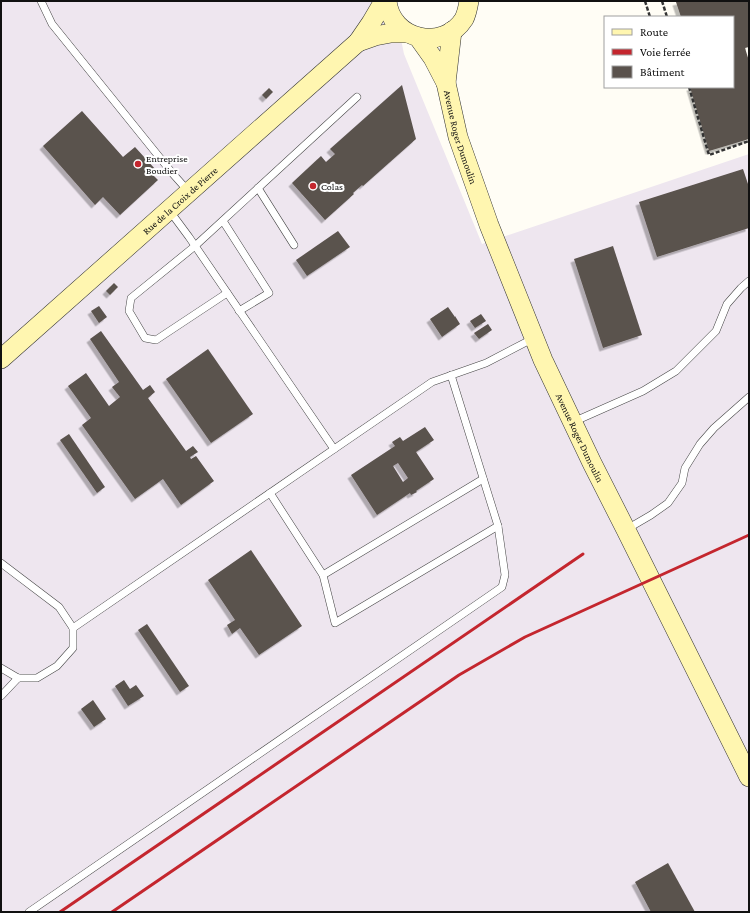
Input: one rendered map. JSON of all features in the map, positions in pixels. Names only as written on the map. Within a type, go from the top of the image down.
[{"type":"main road","name":"Rue de la Croix de Pierre","points":[[1,359],[358,42],[384,1]]},
{"type":"main road","points":[[387,1],[392,17],[398,26],[412,35],[433,58],[446,83]]},
{"type":"main road","points":[[446,83],[452,31],[464,18],[470,1]]},
{"type":"main road","name":"Rue de la Croix de Pierre","points":[[358,42],[375,36],[391,33],[429,38],[441,36],[452,31]]},
{"type":"main road","name":"Avenue Roger Dumoulin","points":[[446,83],[458,137],[489,225],[543,360],[592,463],[749,777]]},
{"type":"lane","points":[[41,1],[52,24],[189,192]]},
{"type":"lane","points":[[227,293],[156,340],[145,338],[129,311],[131,298],[195,246],[357,97]]},
{"type":"lane","points":[[258,188],[294,245]]},
{"type":"lane","points":[[168,210],[195,246],[334,450]]},
{"type":"lane","points":[[223,221],[269,293],[239,311]]},
{"type":"lane","points":[[573,422],[643,391],[676,371],[716,331],[727,304],[749,281]]},
{"type":"lane","points":[[73,628],[432,382],[486,363],[534,338]]},
{"type":"lane","points":[[29,912],[502,587],[505,575],[498,526],[451,375]]},
{"type":"lane","points":[[626,530],[668,503],[682,483],[685,468],[700,444],[714,428],[749,397]]},
{"type":"lane","points":[[323,575],[483,479]]},
{"type":"lane","points":[[270,493],[323,575],[335,623],[498,526]]},
{"type":"lane","points":[[1,563],[59,607],[73,628],[73,648],[57,666],[37,678],[18,678],[1,668]]},
{"type":"lane","points":[[1,696],[18,678]]},
{"type":"path","points":[[645,1],[650,16]]},
{"type":"path","points":[[662,1],[667,16]]},
{"type":"path","points":[[689,88],[709,155],[749,141]]},
{"type":"shaded area","points":[[1,1],[393,1],[404,54],[482,244],[749,154],[749,912],[1,912]]},
{"type":"building","points":[[749,1],[749,47],[745,48],[749,61],[749,139],[709,151],[690,88],[734,88],[734,16],[681,16],[676,2]]},
{"type":"building","points":[[402,85],[416,139],[353,193],[354,194],[325,220],[292,183],[321,156],[326,162],[335,154],[330,149]]},
{"type":"building","points":[[269,88],[273,92],[266,99],[262,95]]},
{"type":"building","points":[[82,111],[123,157],[135,147],[156,170],[152,174],[158,180],[120,215],[103,197],[95,205],[43,146]]},
{"type":"building","points":[[743,169],[749,187],[749,228],[657,257],[639,202]]},
{"type":"building","points":[[338,231],[350,247],[307,276],[296,260]]},
{"type":"building","points":[[613,246],[642,335],[603,348],[574,259]]},
{"type":"building","points":[[114,283],[118,287],[110,295],[106,291]]},
{"type":"building","points":[[99,306],[107,317],[99,323],[91,311]]},
{"type":"building","points":[[448,307],[460,324],[442,337],[430,319]]},
{"type":"building","points":[[481,314],[486,321],[475,328],[470,321]]},
{"type":"building","points":[[488,324],[492,330],[479,339],[474,333]]},
{"type":"building","points":[[101,331],[143,390],[150,385],[155,392],[148,398],[186,451],[193,446],[198,452],[190,457],[191,459],[196,456],[214,481],[181,505],[163,479],[135,499],[82,425],[91,418],[68,386],[86,373],[109,406],[120,397],[112,387],[119,382],[90,339]]},
{"type":"building","points":[[208,349],[253,414],[211,443],[166,379]]},
{"type":"building","points":[[425,427],[434,440],[416,452],[434,479],[416,491],[417,492],[411,495],[410,493],[377,515],[351,475],[395,446],[392,442],[400,437],[403,441]],"holes":[[[398,463],[408,478],[403,482],[393,466]]]},
{"type":"building","points":[[69,434],[105,487],[97,493],[60,440]]},
{"type":"building","points":[[251,550],[302,626],[259,655],[240,628],[232,634],[227,625],[235,620],[208,580]]},
{"type":"building","points":[[147,624],[189,686],[180,692],[138,630]]},
{"type":"building","points":[[124,680],[130,689],[136,685],[144,696],[128,706],[115,686]]},
{"type":"building","points":[[93,700],[106,719],[94,727],[81,709]]},
{"type":"building","points":[[668,863],[695,912],[651,912],[635,882]]},
{"type":"railway","points":[[112,912],[459,675],[525,637],[749,535]]},
{"type":"railway","points":[[60,912],[583,554]]},
{"type":"place","name":"Entreprise Boudier","points":[[138,164]]},
{"type":"place","name":"Colas","points":[[313,186]]}]
